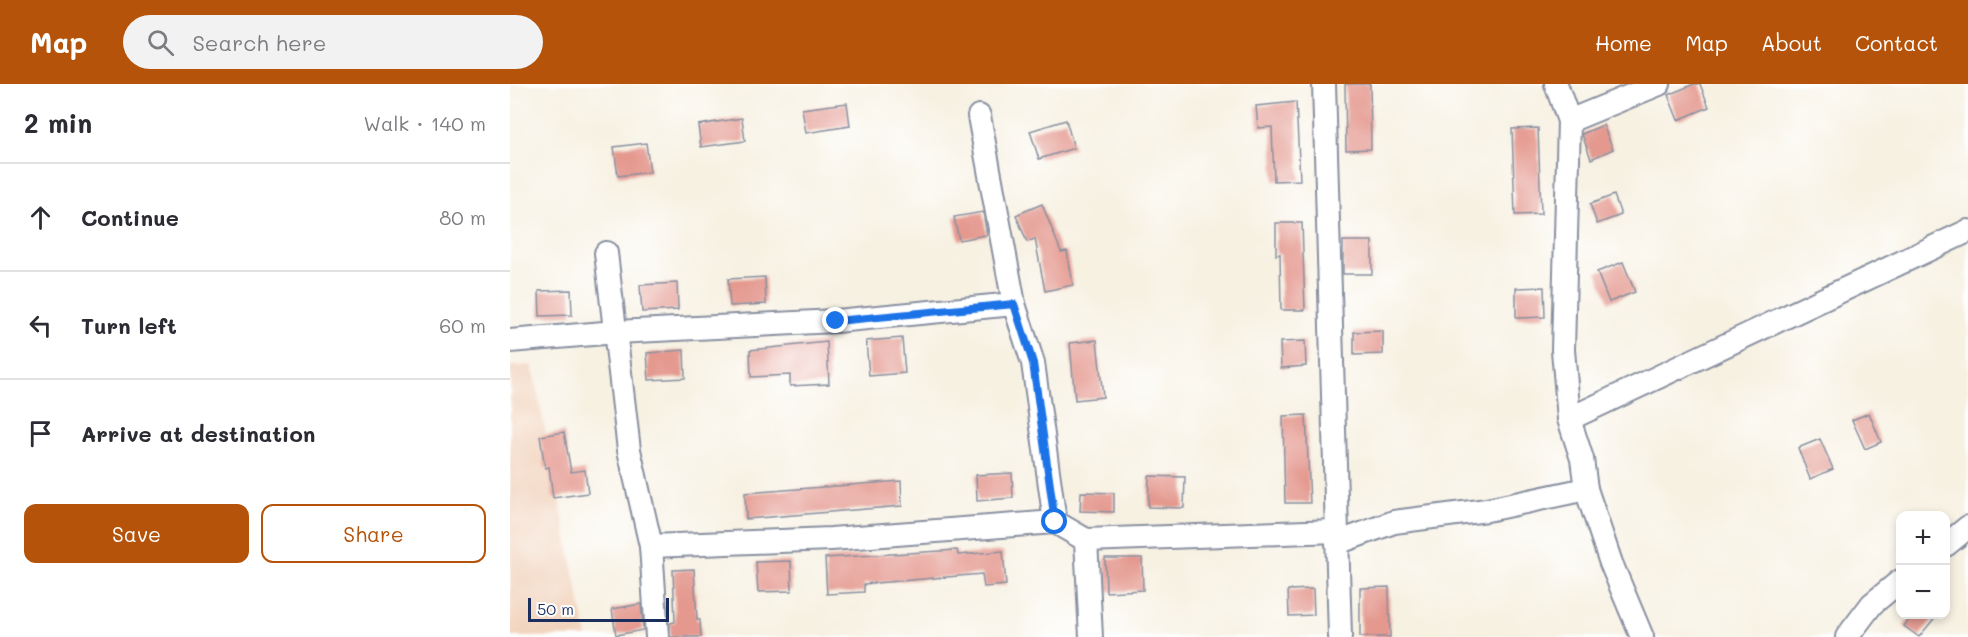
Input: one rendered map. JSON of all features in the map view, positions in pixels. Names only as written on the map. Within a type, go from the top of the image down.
[{"type":"street","points":[[1324,84],[1340,637]]},
{"type":"street","points":[[1556,84],[1569,122],[1563,350],[1569,420],[1582,459],[1586,489],[1611,563],[1642,637]]},
{"type":"street","points":[[1569,122],[1659,84]]},
{"type":"street","points":[[979,116],[1014,304],[1033,363],[1055,522]]},
{"type":"street","points":[[1569,420],[1968,231]]},
{"type":"street","points":[[606,253],[629,450],[651,546],[657,637]]},
{"type":"street","points":[[510,341],[616,332],[836,321],[1014,304]]},
{"type":"street","points":[[651,546],[831,539],[1055,522],[1086,540],[1336,537],[1394,522],[1487,510],[1586,489]]},
{"type":"street","points":[[1950,542],[1968,527]]},
{"type":"street","points":[[1086,540],[1091,637]]},
{"type":"street","points":[[1847,637],[1872,604],[1896,584]]},
{"type":"shaded area","points":[[532,365],[587,637],[510,637],[510,366]]},
{"type":"building","points":[[1345,84],[1370,84],[1371,149],[1346,150]]},
{"type":"building","points":[[1694,84],[1700,84],[1709,107],[1678,120],[1668,95]]},
{"type":"building","points":[[1296,102],[1300,180],[1274,181],[1272,127],[1258,128],[1256,106]]},
{"type":"building","points":[[847,103],[850,126],[806,133],[802,109]]},
{"type":"building","points":[[742,118],[745,141],[701,147],[698,125]]},
{"type":"building","points":[[1066,120],[1074,148],[1039,159],[1030,131]]},
{"type":"building","points":[[1603,125],[1613,149],[1591,159],[1582,134]]},
{"type":"building","points":[[1538,128],[1541,214],[1515,215],[1512,129]]},
{"type":"building","points":[[646,143],[650,172],[618,176],[614,147]]},
{"type":"building","points":[[1614,195],[1621,215],[1597,224],[1590,204]]},
{"type":"building","points":[[1042,204],[1061,252],[1067,251],[1073,285],[1045,291],[1035,239],[1027,242],[1016,215]]},
{"type":"building","points":[[983,212],[987,235],[959,240],[954,217]]},
{"type":"building","points":[[1276,223],[1302,223],[1305,310],[1281,310],[1280,254],[1276,255]]},
{"type":"building","points":[[1343,241],[1372,241],[1372,274],[1343,274]]},
{"type":"building","points":[[1623,262],[1635,292],[1609,302],[1597,272]]},
{"type":"building","points":[[765,277],[766,304],[730,306],[728,279]]},
{"type":"building","points":[[677,283],[678,310],[642,312],[640,285]]},
{"type":"building","points":[[1544,287],[1545,317],[1516,318],[1516,288]]},
{"type":"building","points":[[571,290],[572,315],[540,316],[539,291]]},
{"type":"building","points":[[1383,331],[1383,354],[1354,355],[1354,332]]},
{"type":"building","points":[[902,338],[905,373],[869,376],[866,341]]},
{"type":"building","points":[[1097,340],[1103,397],[1075,400],[1070,343]]},
{"type":"building","points":[[1305,341],[1306,366],[1281,368],[1280,342]]},
{"type":"building","points":[[827,342],[829,384],[790,386],[790,375],[751,377],[750,350]]},
{"type":"building","points":[[684,350],[685,378],[649,380],[647,353]]},
{"type":"building","points":[[1869,413],[1881,442],[1865,449],[1852,420]]},
{"type":"building","points":[[1306,415],[1310,503],[1285,503],[1283,416]]},
{"type":"building","points":[[564,432],[571,472],[585,470],[588,493],[553,498],[549,467],[545,468],[540,436]]},
{"type":"building","points":[[1820,439],[1833,469],[1810,479],[1798,448]]},
{"type":"building","points":[[1012,473],[1013,498],[977,501],[976,475]]},
{"type":"building","points":[[1149,476],[1185,477],[1184,508],[1148,507]]},
{"type":"building","points":[[901,481],[902,506],[746,519],[745,493]]},
{"type":"building","points":[[1081,492],[1114,493],[1114,512],[1080,511]]},
{"type":"building","points":[[957,550],[958,555],[1003,551],[1006,585],[984,587],[982,574],[864,584],[864,592],[827,594],[825,558]]},
{"type":"building","points":[[1105,558],[1142,558],[1143,590],[1106,592]]},
{"type":"building","points":[[791,561],[792,591],[758,592],[756,562]]},
{"type":"building","points":[[694,569],[697,620],[700,620],[701,637],[670,637],[670,623],[675,622],[673,570]]},
{"type":"building","points":[[1389,587],[1390,637],[1360,637],[1360,588]]},
{"type":"building","points":[[1313,589],[1314,615],[1289,616],[1288,590]]},
{"type":"building","points":[[641,604],[643,630],[616,635],[612,609]]},
{"type":"building","points":[[1910,619],[1934,619],[1919,637],[1904,626]]},
{"type":"route","points":[[836,321],[1014,304],[1033,363],[1055,522]]}]
